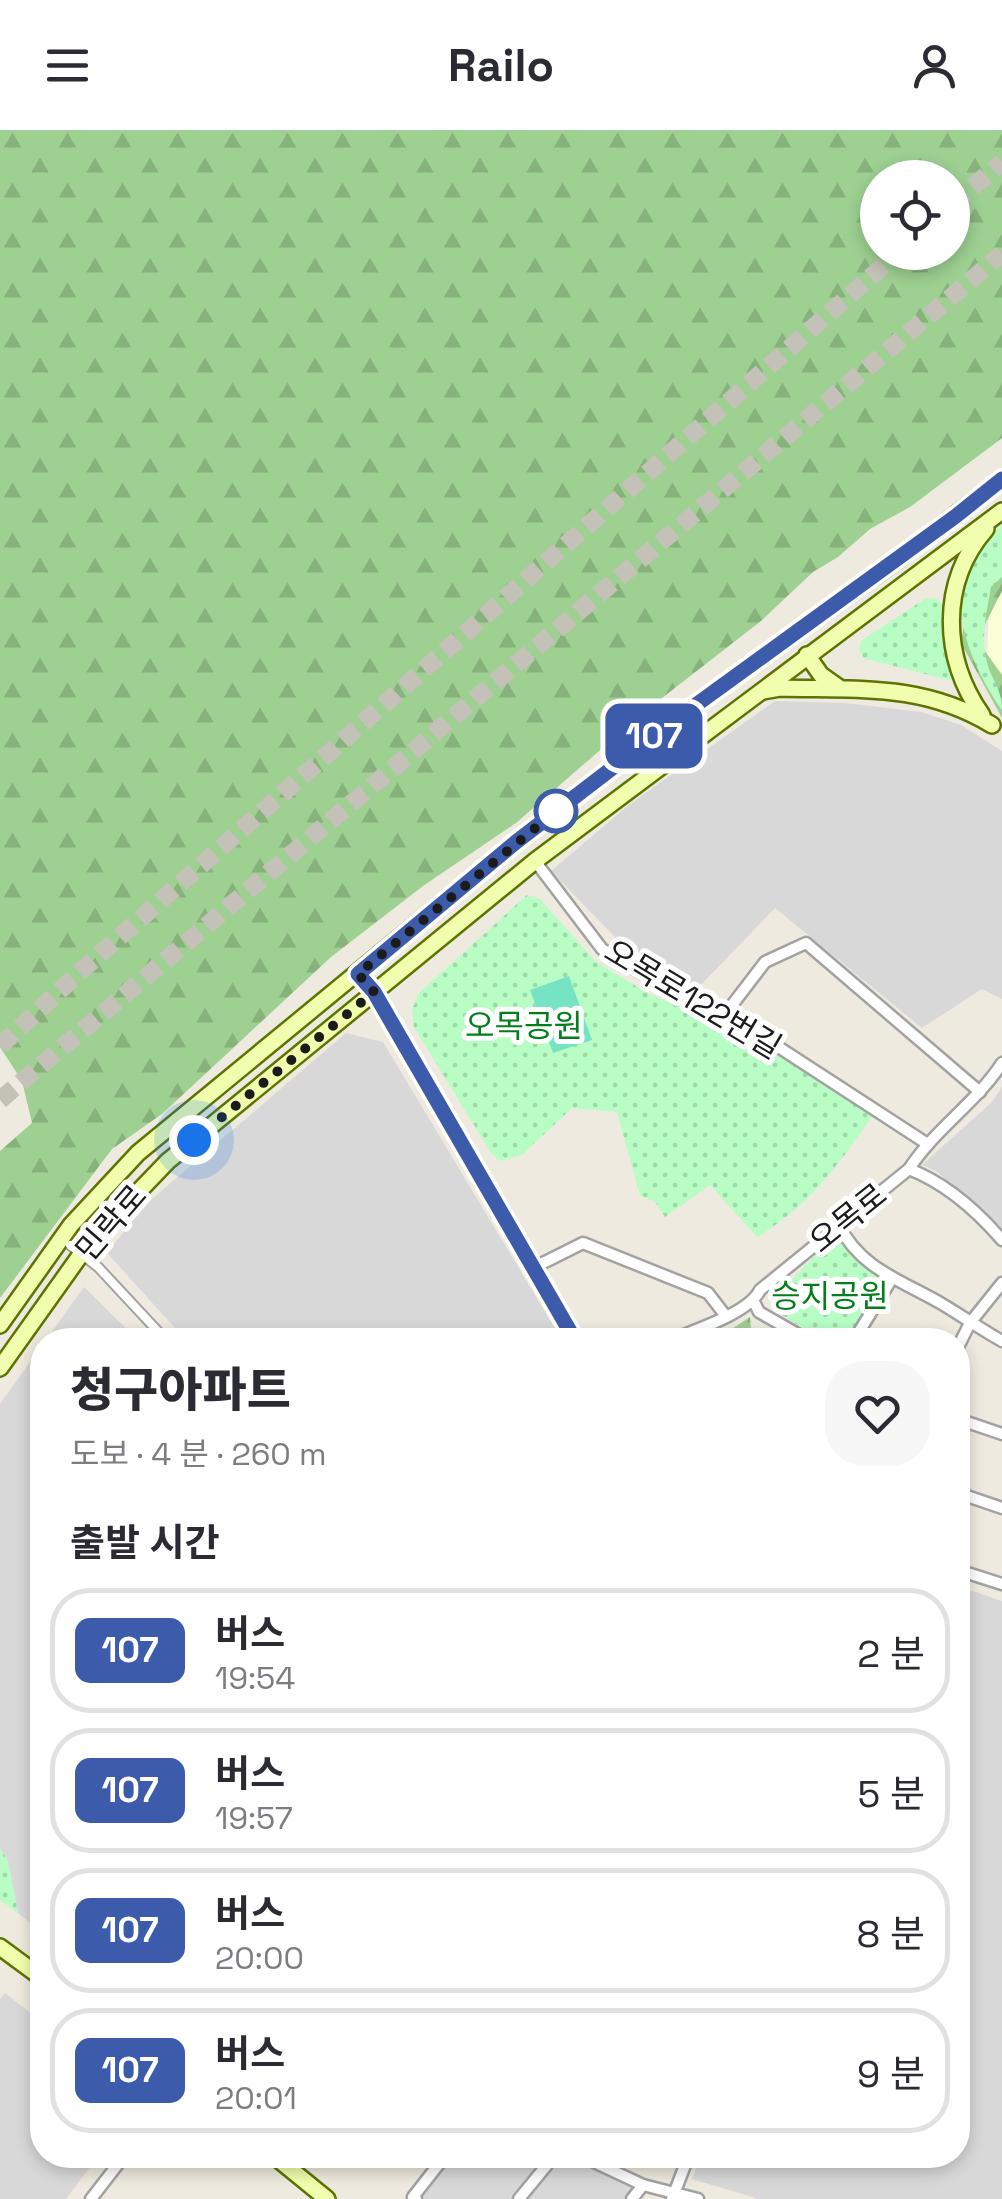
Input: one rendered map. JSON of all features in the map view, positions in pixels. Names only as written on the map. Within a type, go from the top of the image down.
[{"type":"main road","name":"민락로","points":[[0,1325],[71,1225],[138,1153],[578,794],[1002,479]]},
{"type":"main road","name":"민락로","points":[[0,1368],[89,1243],[168,1161],[535,860],[1001,512]]},
{"type":"main road","points":[[997,729],[973,701],[958,672],[951,622],[959,571],[978,537],[1001,512]]},
{"type":"main road","points":[[807,655],[820,676],[843,690]]},
{"type":"main road","points":[[752,696],[780,688],[917,694],[966,709],[997,729]]},
{"type":"main road","points":[[0,1947],[30,1969]]},
{"type":"main road","points":[[289,2168],[327,2199]]},
{"type":"street","name":"오목로122번길","points":[[535,860],[602,950],[660,984],[726,1013],[926,1143]]},
{"type":"street","points":[[726,1013],[765,962],[806,943],[980,1092]]},
{"type":"street","points":[[358,974],[374,992],[568,1328]]},
{"type":"street","name":"오목로","points":[[701,1328],[754,1302],[760,1290],[909,1169],[926,1143],[980,1092],[1002,1063]]},
{"type":"street","points":[[909,1169],[930,1177],[1002,1240]]},
{"type":"street","points":[[838,1225],[846,1240],[891,1280],[942,1304],[1002,1341]]},
{"type":"street","points":[[533,1268],[583,1243],[708,1293],[725,1315]]},
{"type":"street","points":[[70,1246],[98,1267],[155,1328]]},
{"type":"street","points":[[861,1328],[891,1280]]},
{"type":"street","points":[[968,1328],[1002,1282]]},
{"type":"street","points":[[754,1302],[759,1312],[787,1328]]},
{"type":"street","points":[[970,1423],[1002,1434]]},
{"type":"street","points":[[970,1497],[1002,1508]]},
{"type":"street","points":[[970,1574],[1002,1584]]},
{"type":"street","points":[[92,2199],[115,2168]]},
{"type":"street","points":[[416,2199],[436,2168]]},
{"type":"street","points":[[520,2199],[544,2168]]},
{"type":"street","points":[[607,2168],[674,2196],[698,2199]]},
{"type":"street","points":[[674,2196],[685,2168]]},
{"type":"street","points":[[632,2199],[644,2185]]},
{"type":"shaded area","points":[[1002,585],[1002,674],[987,660],[989,607]]},
{"type":"shaded area","points":[[775,701],[845,703],[921,712],[961,725],[1002,751],[1002,999],[982,989],[922,1028],[775,908],[696,990],[640,963],[551,871],[630,804]]},
{"type":"shaded area","points":[[346,1033],[383,1042],[555,1328],[175,1328],[107,1253],[146,1204]]},
{"type":"shaded area","points":[[1002,1087],[1002,1228],[936,1171],[922,1165],[992,1102]]},
{"type":"shaded area","points":[[84,1287],[126,1328],[55,1328]]},
{"type":"shaded area","points":[[30,1362],[30,1923],[18,1913],[8,1862],[0,1848],[0,1404]]},
{"type":"shaded area","points":[[970,1590],[1002,1601],[1002,2199],[759,2199],[692,2179],[696,2168],[970,2168]]},
{"type":"shaded area","points":[[5,1993],[30,2013],[30,2168],[89,2168],[66,2199],[0,2199],[0,1999]]},
{"type":"shaded area","points":[[437,2168],[607,2168],[643,2185],[632,2199],[416,2199]]},
{"type":"green space","points":[[0,130],[1002,130],[1002,438],[910,507],[870,529],[838,557],[813,572],[761,621],[644,712],[516,823],[423,886],[331,957],[162,1114],[112,1149],[0,1298],[0,1151],[32,1123],[22,1081],[0,1047]]},
{"type":"green space","points":[[1002,525],[1002,577],[991,587],[984,640],[1002,710],[972,655],[962,614],[962,594],[974,554]]},
{"type":"green space","points":[[1002,545],[1002,591],[977,640],[1002,675],[1002,718],[961,643],[970,584]]},
{"type":"green space","points":[[937,598],[945,609],[955,679],[863,658],[859,649],[862,640],[925,599]]},
{"type":"green space","name":"오목공원","points":[[527,895],[540,899],[596,962],[649,994],[744,1031],[876,1111],[809,1197],[776,1225],[757,1237],[710,1185],[665,1217],[655,1202],[640,1195],[617,1112],[572,1108],[522,1155],[500,1161],[491,1153],[414,1027],[412,1010],[419,993]]},
{"type":"green space","points":[[569,976],[592,1040],[553,1053],[530,990]]},
{"type":"green space","name":"승지공원","points":[[835,1235],[882,1281],[854,1328],[803,1328],[775,1311],[774,1298]]},
{"type":"green space","points":[[750,1317],[751,1328],[733,1328]]},
{"type":"green space","points":[[0,1848],[8,1862],[18,1913],[0,1900]]},
{"type":"tunnel","points":[[970,190],[1002,162]]},
{"type":"tunnel","points":[[0,1100],[1002,254]]},
{"type":"tunnel","points":[[0,1046],[879,270]]},
{"type":"bus line","name":"107","points":[[568,1328],[374,992],[358,974],[578,794],[1002,479]]},
{"type":"route","points":[[194,1140],[374,992],[358,974],[556,811]]}]
